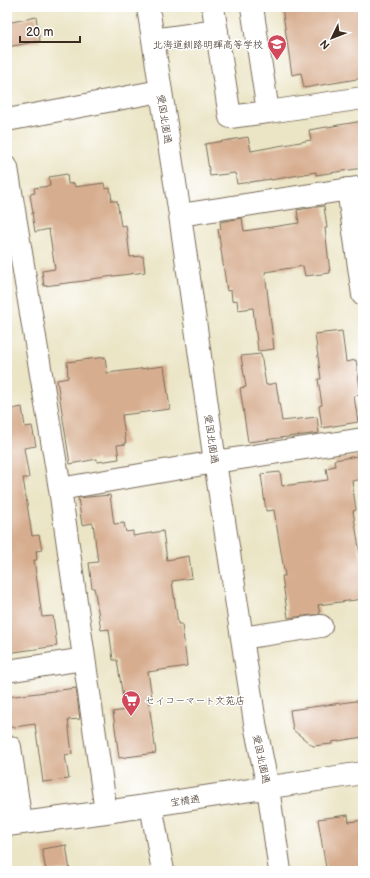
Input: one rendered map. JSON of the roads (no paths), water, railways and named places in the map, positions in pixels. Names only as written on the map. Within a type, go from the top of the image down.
[{"type":"street","name":"愛国北園通","points":[[148,7],[180,215],[215,462],[256,729],[268,788],[280,871]]},
{"type":"street","points":[[214,7],[230,117],[363,98]]},
{"type":"street","points":[[252,7],[268,112]]},
{"type":"street","points":[[153,40],[217,31]]},
{"type":"street","points":[[7,120],[160,91]]},
{"type":"street","points":[[7,168],[60,489],[106,812]]},
{"type":"street","points":[[180,215],[356,188],[363,295]]},
{"type":"street","points":[[60,489],[215,462],[363,439]]},
{"type":"street","points":[[242,638],[321,626]]},
{"type":"street","points":[[7,671],[84,659]]},
{"type":"street","points":[[10,747],[14,824]]},
{"type":"street","name":"宝橋通","points":[[14,824],[106,812],[363,773]]},
{"type":"street","points":[[151,805],[163,871]]},
{"type":"place","name":"北海道釧路明輝高等学校","points":[[277,61]]},
{"type":"place","name":"セイコーマート文苑店","points":[[131,717]]}]
